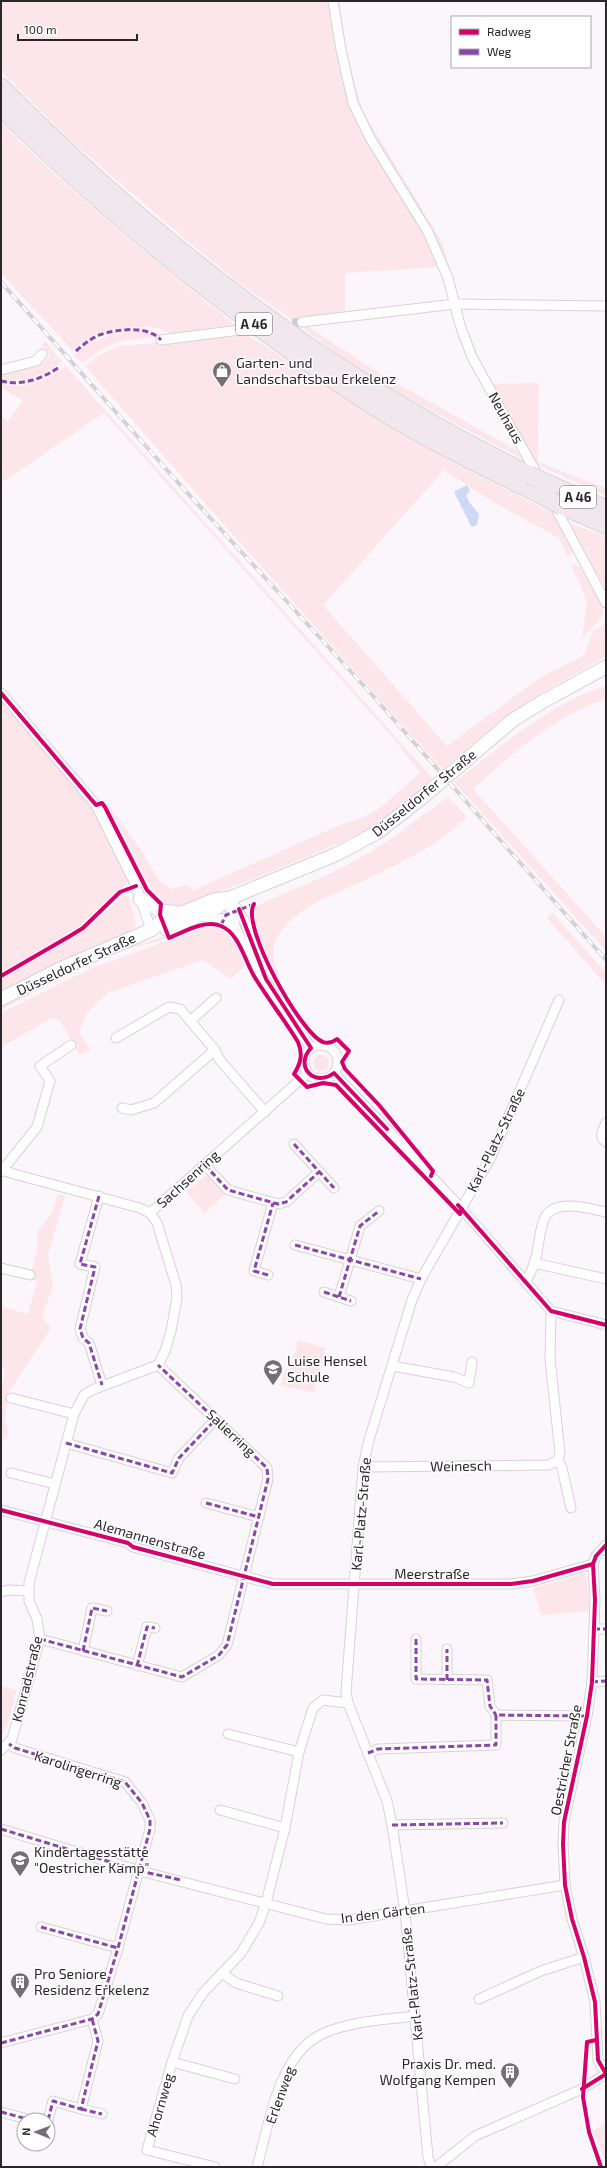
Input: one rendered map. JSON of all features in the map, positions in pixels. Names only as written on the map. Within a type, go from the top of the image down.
[{"type":"highway","name":"A 46","points":[[1,88],[50,137],[148,222],[245,301],[364,384],[442,429],[530,475],[562,506],[606,525]]},
{"type":"highway","name":"A 46","points":[[1,108],[57,162],[144,237],[242,315],[304,361],[389,416],[545,490],[606,509]]},
{"type":"main road","name":"Düsseldorfer Straße","points":[[1,999],[62,968],[151,930],[162,921],[182,912],[214,900],[230,898],[338,854],[378,832],[424,796],[513,720],[542,702],[606,667]]},
{"type":"main road","name":"Düsseldorfer Straße","points":[[151,930],[165,929],[199,916],[218,908],[230,898]]},
{"type":"main road","points":[[140,899],[161,911],[182,912]]},
{"type":"street","name":"Neuhaus","points":[[333,1],[342,57],[354,103],[370,138],[428,232],[448,278],[465,340],[472,357],[567,528],[606,603]]},
{"type":"street","points":[[302,322],[455,304],[606,306]]},
{"type":"street","points":[[161,340],[240,330]]},
{"type":"street","points":[[1,370],[36,361],[42,354]]},
{"type":"street","points":[[593,674],[606,674]]},
{"type":"street","points":[[1,693],[96,805],[140,899],[151,930]]},
{"type":"street","points":[[230,898],[231,912],[236,929],[250,958],[266,979],[312,1048]]},
{"type":"street","points":[[230,898],[244,920],[266,979]]},
{"type":"street","points":[[199,916],[224,919],[236,929]]},
{"type":"street","points":[[190,1021],[216,998]]},
{"type":"street","name":"Karl-Platz-Straße","points":[[431,2167],[428,2157],[405,1911],[388,1801],[348,1704],[346,1692],[363,1467],[369,1440],[412,1300],[421,1279],[491,1157],[559,1000]]},
{"type":"street","points":[[116,1038],[169,1007],[180,1009],[215,1050],[219,1059],[265,1112]]},
{"type":"street","points":[[2,1169],[37,1127],[50,1081],[40,1066],[71,1045]]},
{"type":"street","points":[[322,1045],[334,1051],[338,1064],[334,1073],[324,1079],[308,1073],[304,1063],[308,1052],[312,1048],[322,1045]]},
{"type":"street","points":[[122,1108],[131,1110],[154,1103],[215,1050]]},
{"type":"street","name":"Sachsenring","points":[[2,1169],[140,1208],[150,1213],[308,1073]]},
{"type":"street","points":[[334,1073],[462,1209],[551,1312],[606,1325]]},
{"type":"street","points":[[606,1123],[602,1132],[602,1138],[606,1142]]},
{"type":"street","points":[[294,1144],[334,1188]]},
{"type":"street","points":[[205,1164],[228,1190],[278,1204],[286,1202],[319,1172]]},
{"type":"street","points":[[99,1196],[80,1264],[94,1268],[80,1329],[83,1338],[89,1343],[102,1385]]},
{"type":"street","points":[[268,1275],[254,1271],[273,1203]]},
{"type":"street","points":[[525,1282],[530,1275],[534,1263],[545,1216],[553,1210],[568,1205],[606,1212]]},
{"type":"street","points":[[339,1297],[360,1226],[379,1211]]},
{"type":"street","points":[[150,1213],[157,1224],[178,1293],[165,1351],[158,1365]]},
{"type":"street","points":[[295,1245],[421,1279]]},
{"type":"street","points":[[534,1263],[606,1279]]},
{"type":"street","points":[[1,1268],[30,1275]]},
{"type":"street","points":[[324,1292],[351,1301]]},
{"type":"street","points":[[551,1312],[550,1359],[560,1453],[558,1460],[562,1468],[571,1508]]},
{"type":"street","points":[[392,1366],[454,1377],[469,1383],[472,1362]]},
{"type":"street","name":"Konradstraße","points":[[5,1747],[20,1712],[40,1639],[38,1619],[29,1601],[28,1591],[74,1414],[84,1396],[102,1385],[148,1370],[158,1365]]},
{"type":"street","name":"Salierring","points":[[40,1639],[182,1677],[219,1655],[227,1645],[268,1479],[267,1468],[214,1420],[158,1365]]},
{"type":"street","points":[[10,1398],[74,1414]]},
{"type":"street","points":[[66,1443],[172,1473],[179,1458],[214,1420]]},
{"type":"street","name":"Weinesch","points":[[363,1467],[549,1465],[558,1460]]},
{"type":"street","points":[[11,1473],[55,1484]]},
{"type":"street","points":[[206,1503],[259,1517]]},
{"type":"street","name":"Alemannenstraße","points":[[1,1510],[128,1543],[132,1547],[269,1584]]},
{"type":"street","points":[[593,1564],[596,1556],[606,1545]]},
{"type":"street","name":"Meerstraße","points":[[269,1584],[354,1586],[523,1583],[593,1564]]},
{"type":"street","name":"Oestricher Straße","points":[[593,1564],[594,1629],[592,1682],[587,1716],[564,1822],[565,1885],[572,1919],[584,1957],[595,2002],[598,2060],[606,2074]]},
{"type":"street","points":[[1,1592],[8,1590],[28,1591]]},
{"type":"street","points":[[83,1651],[92,1608],[107,1611]]},
{"type":"street","points":[[137,1666],[147,1626],[155,1628]]},
{"type":"street","points":[[594,1629],[606,1629]]},
{"type":"street","points":[[368,1753],[378,1749],[496,1745],[496,1715],[490,1706],[487,1680],[416,1679],[416,1639]]},
{"type":"street","points":[[447,1649],[447,1680]]},
{"type":"street","points":[[592,1682],[606,1681]]},
{"type":"street","name":"Ahornweg","points":[[215,2167],[147,2150],[172,2062],[188,2016],[203,1993],[252,1938],[266,1903],[285,1828],[299,1752],[313,1708],[323,1700],[348,1704]]},
{"type":"street","points":[[496,1715],[587,1716]]},
{"type":"street","points":[[228,1734],[299,1752]]},
{"type":"street","name":"Karolingerring","points":[[5,1747],[15,1748],[125,1782],[132,1789],[150,1820],[150,1829],[140,1871],[103,2002],[98,2014],[92,2019]]},
{"type":"street","points":[[220,1810],[285,1828]]},
{"type":"street","points":[[392,1825],[503,1823]]},
{"type":"street","name":"In den Gärten","points":[[1,1829],[140,1871],[181,1880],[326,1919],[348,1920],[565,1885]]},
{"type":"street","points":[[41,1928],[118,1948]]},
{"type":"street","points":[[479,1999],[541,1971],[584,1957]]},
{"type":"street","points":[[222,1973],[236,1983],[278,1996]]},
{"type":"street","name":"Erlenweg","points":[[257,2167],[278,2093],[288,2067],[296,2053],[306,2044],[322,2034],[371,2022],[415,2016]]},
{"type":"street","points":[[1,2043],[92,2019],[98,2041],[81,2109]]},
{"type":"street","name":"Ahornweg","points":[[172,2062],[235,2079]]},
{"type":"street","points":[[436,2167],[475,2136],[582,2089],[606,2074]]},
{"type":"street","points":[[50,2112],[53,2101],[102,2114]]},
{"type":"street","points":[[1,2112],[16,2116]]},
{"type":"shaded area","points":[[1,1],[329,1],[350,103],[423,231],[440,267],[345,273],[345,313],[293,320],[238,282],[191,244],[68,138],[1,71]]},
{"type":"shaded area","points":[[336,1],[339,1],[355,87],[365,115],[441,240],[459,297],[456,294],[373,138],[357,103],[352,87]]},
{"type":"shaded area","points":[[1,123],[58,177],[116,228],[237,326],[172,336],[158,328],[141,327],[111,329],[89,338],[72,350],[1,273]]},
{"type":"shaded area","points":[[306,325],[381,374],[521,453],[523,459],[437,414],[381,382],[327,346],[301,326]]},
{"type":"shaded area","points":[[142,332],[152,335],[152,338],[127,340],[107,346],[82,363],[74,355],[90,344],[106,337],[123,333]]},
{"type":"shaded area","points":[[249,336],[392,427],[450,461],[555,514],[573,552],[567,556],[559,538],[493,502],[444,470],[323,605],[447,746],[539,678],[581,657],[585,653],[593,631],[605,624],[606,656],[545,691],[505,718],[443,770],[210,509],[85,366],[96,357],[118,346]]},
{"type":"shaded area","points":[[45,341],[62,362],[48,371],[26,379],[1,378],[1,374],[42,363],[50,356],[42,345]]},
{"type":"shaded area","points":[[66,366],[433,779],[372,827],[351,838],[258,877],[179,907],[164,909],[165,902],[150,887],[106,802],[141,850],[159,880],[171,889],[187,885],[194,890],[342,824],[366,816],[380,808],[420,773],[394,739],[104,413],[1,483],[1,416],[8,421],[23,401],[1,388],[1,384],[19,386],[36,383],[59,372]]},
{"type":"shaded area","points":[[539,383],[538,462],[606,488],[606,496],[538,465],[490,384]]},
{"type":"shaded area","points":[[566,522],[606,536],[606,589]]},
{"type":"shaded area","points":[[571,564],[583,568],[604,611],[601,618],[582,639],[587,602]]},
{"type":"shaded area","points":[[606,686],[606,699],[587,706],[552,725],[519,749],[473,789],[606,937],[606,951],[454,782],[526,727],[545,715],[585,694]]},
{"type":"shaded area","points":[[1,699],[83,792],[100,819],[128,879],[126,885],[71,933],[1,974]]},
{"type":"shaded area","points":[[448,797],[467,817],[448,834],[427,848],[367,880],[321,900],[307,908],[283,929],[275,942],[273,953],[275,965],[283,987],[267,959],[257,936],[253,915],[255,907],[333,872],[370,852]]},
{"type":"shaded area","points":[[126,895],[129,897],[136,925],[131,931],[81,951],[1,992],[1,979],[77,934],[108,910],[121,897]]},
{"type":"shaded area","points":[[552,912],[606,973],[606,985],[547,918]]},
{"type":"shaded area","points":[[208,926],[216,927],[228,934],[247,964],[230,979],[203,960],[107,993],[86,1014],[79,1032],[91,1050],[80,1055],[60,1021],[52,1018],[1,1047],[1,1013],[92,968]]},
{"type":"shaded area","points":[[166,936],[167,938],[129,949],[96,962],[1,1010],[1,1005],[130,945]]},
{"type":"shaded area","points":[[321,1055],[328,1060],[329,1063],[324,1070],[321,1071],[314,1066],[313,1063],[318,1056]]},
{"type":"shaded area","points":[[205,1176],[210,1176],[225,1194],[205,1213],[186,1192]]},
{"type":"shaded area","points":[[58,1194],[65,1196],[48,1255],[53,1286],[42,1317],[51,1328],[8,1393],[5,1420],[9,1435],[1,1443],[1,1389],[5,1371],[1,1365],[1,1306],[28,1314],[37,1281],[29,1279],[37,1251],[37,1232],[52,1213]]},
{"type":"shaded area","points":[[298,1340],[326,1348],[314,1393],[280,1385],[284,1371],[289,1373]]},
{"type":"shaded area","points":[[586,1573],[590,1611],[541,1615],[533,1588]]},
{"type":"shaded area","points":[[1,1686],[17,1690],[9,1720],[1,1738]]},
{"type":"shaded area","points":[[606,2122],[606,2164],[593,2131]]},
{"type":"water","points":[[467,485],[470,491],[466,495],[469,502],[479,514],[477,525],[473,527],[471,526],[455,494],[455,491]]},
{"type":"tunnel","points":[[279,325],[302,322]]},
{"type":"railway","points":[[1,282],[182,487],[366,688],[606,960]]},
{"type":"marked path","points":[[76,351],[99,335],[114,331],[140,330],[155,335],[161,340]]},
{"type":"marked path","points":[[1,381],[16,383],[24,382],[38,378],[58,368]]},
{"type":"marked path","points":[[221,925],[226,915],[254,904]]},
{"type":"marked path","points":[[294,1144],[334,1188]]},
{"type":"marked path","points":[[205,1165],[228,1190],[278,1204],[286,1202],[319,1172]]},
{"type":"marked path","points":[[99,1196],[80,1264],[95,1267],[80,1329],[83,1338],[89,1343],[102,1385]]},
{"type":"marked path","points":[[268,1275],[254,1271],[273,1203]]},
{"type":"marked path","points":[[339,1297],[360,1226],[379,1211]]},
{"type":"marked path","points":[[295,1245],[421,1279]]},
{"type":"marked path","points":[[324,1292],[351,1301]]},
{"type":"marked path","points":[[40,1639],[182,1677],[219,1655],[227,1645],[268,1479],[267,1468],[158,1365]]},
{"type":"marked path","points":[[66,1443],[172,1473],[179,1458],[215,1420]]},
{"type":"marked path","points":[[206,1503],[259,1517]]},
{"type":"marked path","points":[[83,1651],[92,1608],[107,1611]]},
{"type":"marked path","points":[[137,1666],[147,1627],[155,1628]]},
{"type":"marked path","points":[[594,1629],[606,1629]]},
{"type":"marked path","points":[[416,1639],[416,1679],[487,1680],[490,1706],[496,1715]]},
{"type":"marked path","points":[[447,1649],[447,1680]]},
{"type":"marked path","points":[[592,1682],[606,1681]]},
{"type":"marked path","points":[[368,1753],[378,1749],[496,1745],[496,1715],[587,1716]]},
{"type":"marked path","points":[[1,2043],[92,2019],[98,2014],[118,1948],[150,1829],[150,1820],[142,1803],[125,1782],[15,1748],[9,1744]]},
{"type":"marked path","points":[[392,1825],[503,1823]]},
{"type":"marked path","points":[[1,1829],[140,1871],[181,1880]]},
{"type":"marked path","points":[[41,1927],[118,1948]]},
{"type":"marked path","points":[[50,2112],[53,2101],[81,2109],[98,2041],[92,2019]]},
{"type":"marked path","points":[[81,2109],[102,2114]]},
{"type":"marked path","points":[[1,2112],[16,2116]]},
{"type":"cycle path","points":[[1,693],[96,805],[102,803],[105,807],[147,890],[161,904],[160,915],[169,938],[195,927],[208,924],[215,924],[227,930],[237,941],[254,976],[298,1042],[300,1058],[294,1074],[307,1087],[323,1083],[336,1085],[460,1214],[462,1209]]},
{"type":"cycle path","points":[[1,976],[83,928],[120,892],[136,886]]},
{"type":"cycle path","points":[[254,904],[252,916],[264,955],[275,978],[301,1020],[313,1035],[323,1042],[330,1042],[337,1039],[349,1051],[342,1062],[345,1069],[379,1105],[433,1171],[431,1176]]},
{"type":"cycle path","points":[[239,909],[266,979],[311,1048],[306,1055],[305,1062],[309,1073],[320,1078],[327,1077],[334,1073],[387,1129]]},
{"type":"cycle path","points":[[458,1205],[551,1311],[606,1325]]},
{"type":"cycle path","points":[[1,1510],[128,1543],[133,1547],[273,1584],[511,1584],[533,1581],[593,1564]]},
{"type":"cycle path","points":[[582,2089],[606,2074],[598,2060],[595,2002],[584,1957],[572,1919],[565,1885],[563,1844],[564,1822],[587,1716],[592,1682],[595,1600],[593,1564],[596,1556],[606,1545]]},
{"type":"cycle path","points":[[596,2040],[587,2042],[583,2097],[589,2132],[601,2167]]},
{"type":"place","name":"Garten- und Landschaftsbau Erkelenz","points":[[222,388]]},
{"type":"place","name":"Luise Hensel Schule","points":[[273,1386]]},
{"type":"place","name":"Kindertagesstätte \"Oestricher Kamp\"","points":[[20,1877]]},
{"type":"place","name":"Pro Seniore Residenz Erkelenz","points":[[20,1999]]},
{"type":"place","name":"Praxis Dr. med. Wolfgang Kempen","points":[[510,2089]]}]
